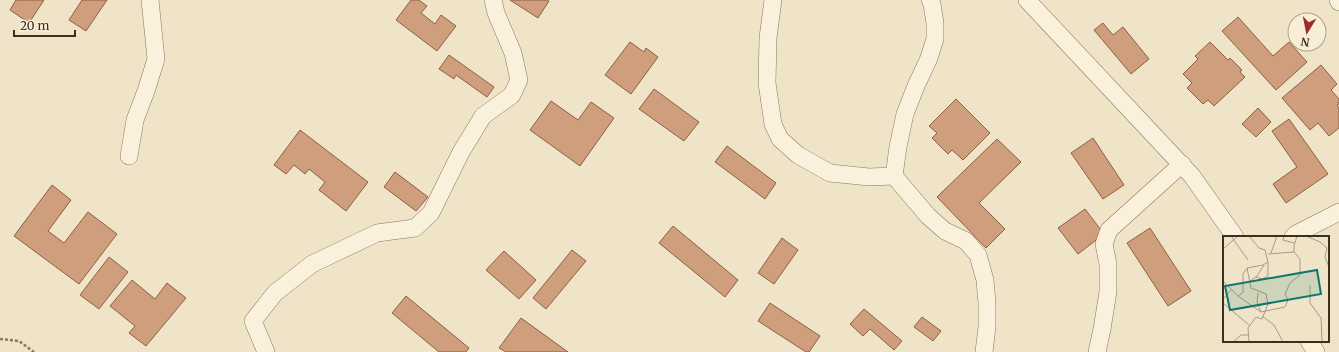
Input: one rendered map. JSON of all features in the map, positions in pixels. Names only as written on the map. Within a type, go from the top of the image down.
[{"type":"street","points":[[130,156],[135,120],[156,59],[150,0]]},
{"type":"street","points":[[266,352],[253,321],[275,293],[312,264],[377,233],[415,228],[431,213],[461,152],[483,116],[512,95],[519,80],[514,54],[496,13],[493,0]]},
{"type":"street","points":[[773,0],[768,38],[767,83],[773,124],[780,139],[798,154],[830,172],[869,177],[894,176]]},
{"type":"street","points":[[930,0],[935,22],[935,39],[929,58],[905,114],[894,176],[928,216],[945,231],[966,241],[978,255],[985,280],[987,303],[987,327],[984,352]]},
{"type":"street","points":[[1027,0],[1182,164],[1235,236]]},
{"type":"street","points":[[1097,352],[1108,292],[1108,264],[1104,244],[1109,230],[1182,164]]},
{"type":"street","points":[[1294,236],[1339,212]]},
{"type":"street","points":[[1310,342],[1316,352]]},
{"type":"path","points":[[0,338],[19,341],[34,352]]},
{"type":"building","points":[[16,0],[44,0],[29,23],[10,10]]},
{"type":"building","points":[[82,0],[107,0],[86,31],[69,20]]},
{"type":"building","points":[[411,0],[419,0],[427,6],[421,13],[435,24],[441,15],[456,26],[437,51],[396,20]]},
{"type":"building","points":[[510,0],[547,0],[549,1],[538,18]]},
{"type":"building","points":[[1238,17],[1273,56],[1287,44],[1287,52],[1298,52],[1307,62],[1276,90],[1222,31]]},
{"type":"building","points":[[1103,23],[1113,35],[1123,27],[1149,59],[1131,74],[1094,30]]},
{"type":"building","points":[[630,42],[644,52],[646,48],[658,57],[631,94],[605,75]]},
{"type":"building","points":[[1210,42],[1228,60],[1230,58],[1242,70],[1240,72],[1245,77],[1214,106],[1208,100],[1203,104],[1187,88],[1192,83],[1183,74],[1198,59],[1195,56]]},
{"type":"building","points":[[449,55],[494,87],[487,97],[456,75],[454,79],[439,69]]},
{"type":"building","points":[[1321,65],[1337,84],[1331,90],[1339,99],[1339,104],[1337,105],[1339,108],[1339,128],[1329,136],[1318,123],[1310,130],[1282,98]]},
{"type":"building","points":[[654,89],[699,122],[684,141],[639,109]]},
{"type":"building","points":[[956,99],[990,133],[963,160],[952,150],[948,154],[932,138],[937,133],[929,126]]},
{"type":"building","points":[[551,101],[578,120],[591,102],[614,118],[580,166],[530,130]]},
{"type":"building","points":[[1258,108],[1271,122],[1256,137],[1242,124]]},
{"type":"building","points":[[1289,119],[1328,174],[1286,203],[1273,184],[1297,167],[1272,131]]},
{"type":"building","points":[[300,130],[368,182],[346,211],[319,190],[325,182],[309,169],[305,174],[294,165],[286,174],[274,165]]},
{"type":"building","points":[[1093,138],[1124,185],[1103,199],[1071,153]]},
{"type":"building","points":[[997,139],[1021,162],[979,203],[1005,229],[986,248],[937,197]]},
{"type":"building","points":[[727,146],[776,183],[765,199],[715,162]]},
{"type":"building","points":[[395,172],[428,197],[416,211],[384,187]]},
{"type":"building","points":[[52,185],[71,200],[48,231],[64,243],[88,212],[117,234],[79,284],[14,236]]},
{"type":"building","points":[[1085,209],[1104,234],[1078,254],[1058,228]]},
{"type":"building","points":[[673,226],[738,280],[725,297],[659,243]]},
{"type":"building","points":[[1150,228],[1191,291],[1168,306],[1127,243]]},
{"type":"building","points":[[782,238],[798,250],[774,284],[758,273]]},
{"type":"building","points":[[572,250],[586,261],[546,309],[533,298]]},
{"type":"building","points":[[504,251],[536,280],[519,299],[486,270]]},
{"type":"building","points":[[109,257],[128,272],[99,309],[80,295]]},
{"type":"building","points":[[132,280],[155,299],[167,283],[186,298],[146,346],[129,333],[135,326],[110,306]]},
{"type":"building","points":[[406,296],[469,348],[466,352],[439,352],[392,313]]},
{"type":"building","points":[[770,303],[820,336],[809,352],[806,352],[758,321]]},
{"type":"building","points":[[864,309],[902,341],[894,350],[870,329],[863,336],[850,324]]},
{"type":"building","points":[[922,317],[941,331],[933,341],[914,327]]},
{"type":"building","points":[[521,318],[568,352],[506,352],[499,348]]}]
